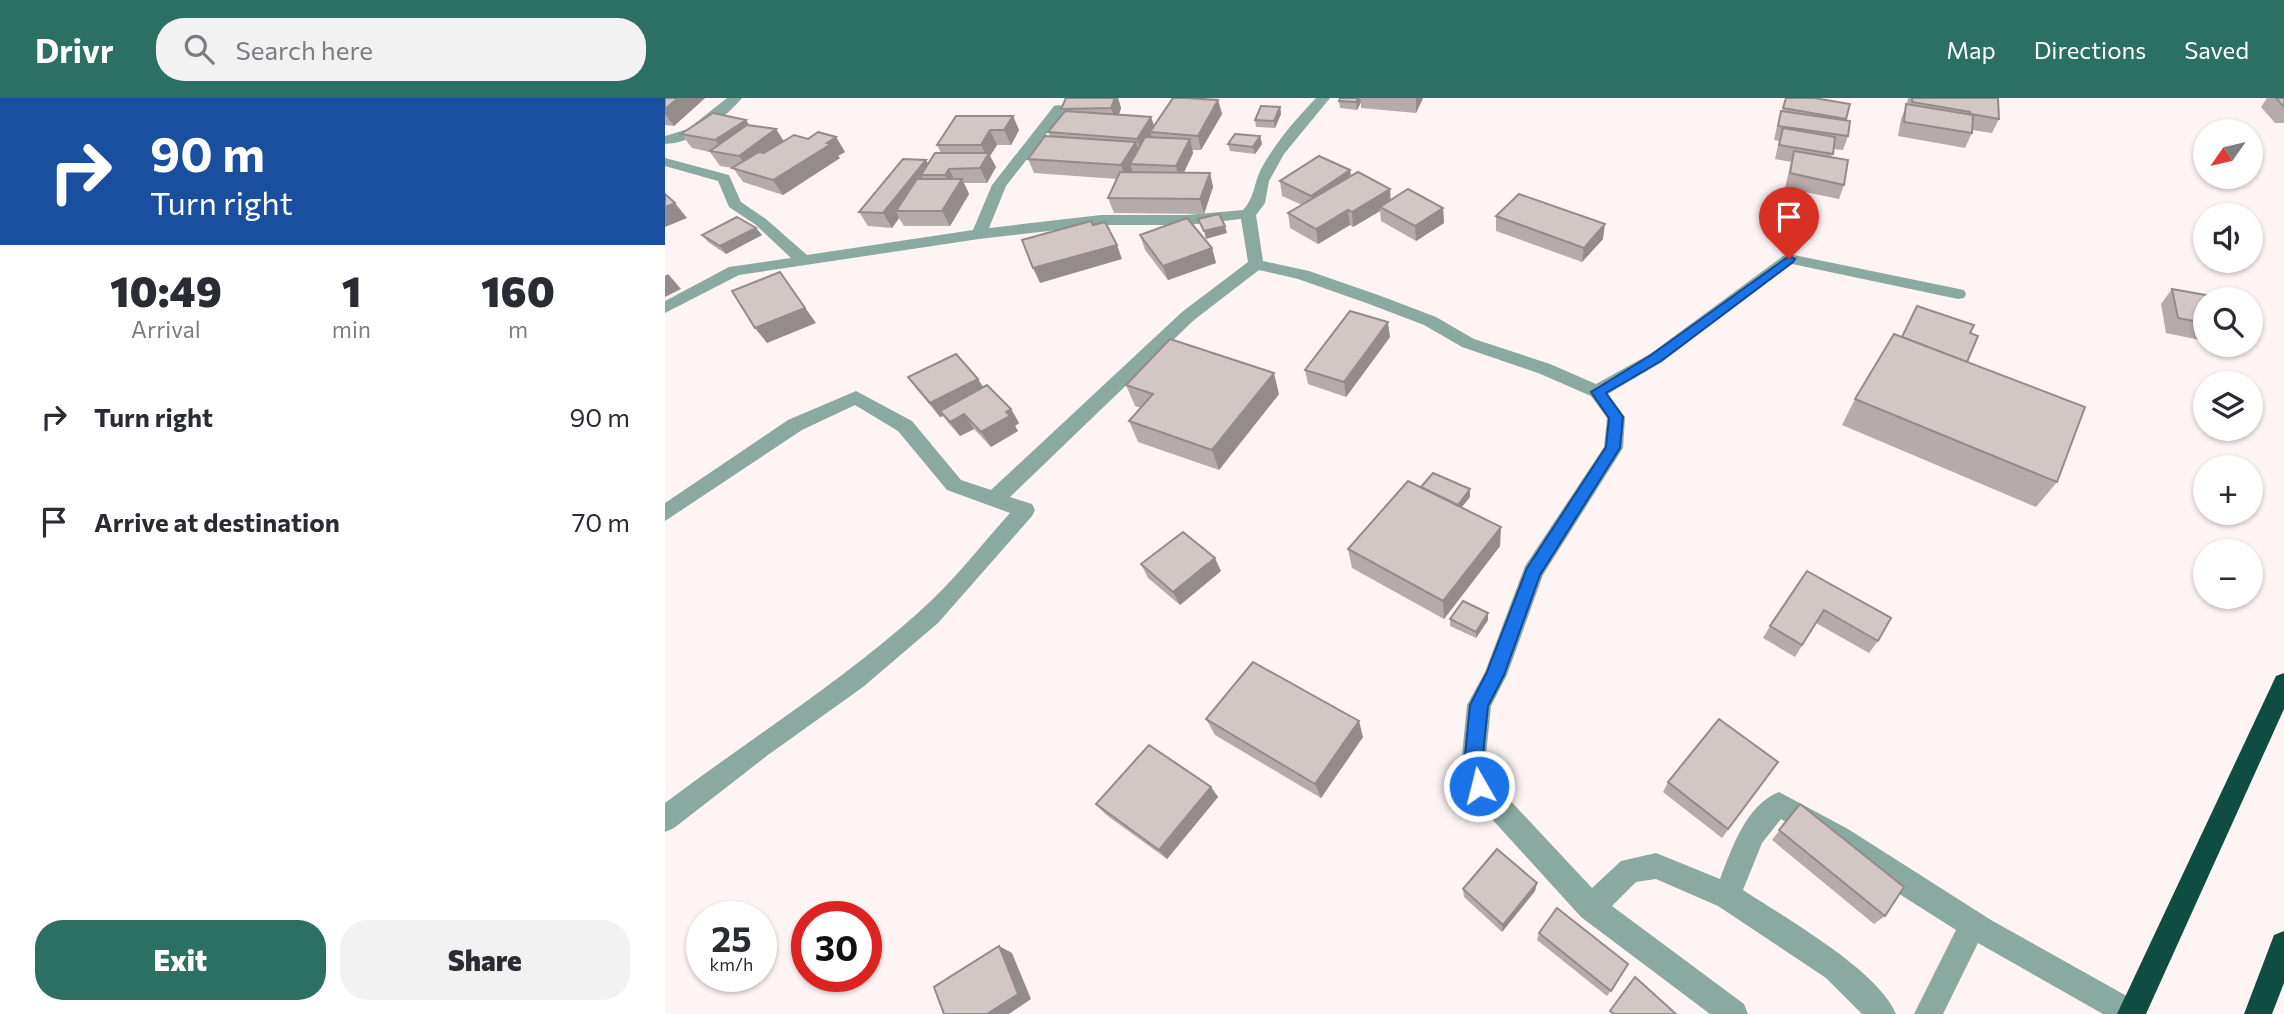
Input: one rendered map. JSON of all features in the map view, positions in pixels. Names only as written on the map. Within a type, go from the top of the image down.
[{"type":"highway","points":[[2131,1014],[2284,683]]},
{"type":"highway","points":[[2258,1014],[2284,945]]},
{"type":"street","points":[[665,154],[670,141],[690,134],[735,98]]},
{"type":"street","points":[[665,308],[735,271],[979,234],[1101,220],[1187,220],[1248,214],[1258,203],[1262,181],[1277,153],[1323,98]]},
{"type":"street","points":[[979,234],[999,185],[1059,109]]},
{"type":"street","points":[[665,162],[724,178],[734,205],[761,222],[804,261]]},
{"type":"street","points":[[1248,214],[1256,264]]},
{"type":"street","points":[[1597,392],[1656,358],[1789,259],[1958,294]]},
{"type":"street","points":[[1256,264],[1303,275],[1375,300],[1430,321],[1468,343],[1544,368],[1597,392],[1616,417],[1613,448],[1533,572],[1495,675],[1479,705],[1474,755],[1479,786],[1591,906],[1734,1014]]},
{"type":"street","points":[[995,499],[1188,316],[1256,264]]},
{"type":"street","points":[[665,513],[795,425],[856,397],[905,426],[954,485],[1025,510],[930,616],[855,680],[759,747],[665,819]]},
{"type":"street","points":[[1728,896],[1750,841],[1763,817],[1779,804],[1821,825],[1973,924],[2131,1014]]},
{"type":"street","points":[[1591,906],[1630,870],[1656,866],[1728,896],[1836,968],[1882,1014]]},
{"type":"street","points":[[1928,1014],[1973,924]]},
{"type":"building","points":[[665,98],[678,98],[665,109]]},
{"type":"building","points":[[1066,98],[1115,98],[1111,108],[1061,109]]},
{"type":"building","points":[[1173,98],[1218,100],[1198,136],[1150,132]]},
{"type":"building","points":[[1340,98],[1358,98],[1356,102],[1339,101]]},
{"type":"building","points":[[1786,98],[1814,98],[1850,104],[1846,119],[1783,108]]},
{"type":"building","points":[[1912,98],[1998,98],[1999,119],[1912,102]]},
{"type":"building","points":[[2276,98],[2284,98],[2284,107]]},
{"type":"building","points":[[1906,104],[1973,115],[1972,133],[1904,122]]},
{"type":"building","points":[[1261,106],[1280,107],[1274,121],[1255,120]]},
{"type":"building","points":[[1065,111],[1151,117],[1137,139],[1048,132]]},
{"type":"building","points":[[1781,111],[1850,121],[1848,136],[1778,126]]},
{"type":"building","points":[[713,113],[746,120],[715,140],[681,134]]},
{"type":"building","points":[[956,116],[1013,116],[1004,130],[990,130],[981,145],[937,145]]},
{"type":"building","points":[[747,125],[776,129],[739,156],[710,151]]},
{"type":"building","points":[[1783,128],[1835,137],[1833,154],[1779,145]]},
{"type":"building","points":[[818,132],[836,137],[827,143],[831,144],[773,180],[732,168],[794,135],[808,139]]},
{"type":"building","points":[[1235,134],[1260,136],[1253,147],[1228,144]]},
{"type":"building","points":[[1045,136],[1136,142],[1121,165],[1028,159]]},
{"type":"building","points":[[1145,137],[1190,139],[1176,166],[1130,164]]},
{"type":"building","points":[[1794,151],[1848,160],[1844,185],[1790,173]]},
{"type":"building","points":[[935,153],[989,153],[980,168],[949,169],[945,175],[921,175]]},
{"type":"building","points":[[1319,156],[1350,170],[1311,196],[1280,181]]},
{"type":"building","points":[[903,159],[926,160],[883,213],[859,212]]},
{"type":"building","points":[[1120,172],[1210,173],[1200,199],[1108,198]]},
{"type":"building","points":[[1358,172],[1390,189],[1352,212],[1348,210],[1316,229],[1288,213]]},
{"type":"building","points":[[917,179],[962,179],[942,211],[896,211]]},
{"type":"building","points":[[1408,189],[1443,208],[1415,226],[1380,207]]},
{"type":"building","points":[[665,194],[675,203],[665,207]]},
{"type":"building","points":[[1519,194],[1605,224],[1584,248],[1496,216]]},
{"type":"building","points":[[1219,214],[1225,226],[1204,231],[1198,219]]},
{"type":"building","points":[[737,217],[756,228],[720,246],[702,235]]},
{"type":"building","points":[[1187,218],[1212,248],[1163,266],[1140,235]]},
{"type":"building","points":[[1091,221],[1093,225],[1105,222],[1117,245],[1033,268],[1022,240]]},
{"type":"building","points":[[780,272],[805,308],[755,328],[732,291]]},
{"type":"building","points":[[2172,289],[2193,293],[2193,321],[2178,318]]},
{"type":"building","points":[[1917,306],[1974,325],[1970,333],[1978,336],[1967,362],[1902,337]]},
{"type":"building","points":[[1350,311],[1388,322],[1344,382],[1305,370]]},
{"type":"building","points":[[1894,334],[2085,407],[2057,482],[1855,399]]},
{"type":"building","points":[[1170,339],[1274,373],[1212,450],[1129,421],[1153,394],[1126,385]]},
{"type":"building","points":[[956,354],[978,379],[930,403],[908,377]]},
{"type":"building","points":[[987,385],[1011,409],[1006,412],[1010,416],[981,432],[964,414],[950,422],[940,411]]},
{"type":"building","points":[[1433,473],[1470,489],[1458,505],[1421,487]]},
{"type":"building","points":[[1408,481],[1501,527],[1443,601],[1348,549]]},
{"type":"building","points":[[1183,532],[1215,558],[1173,592],[1141,564]]},
{"type":"building","points":[[1807,571],[1891,618],[1878,641],[1824,610],[1802,645],[1770,626]]},
{"type":"building","points":[[1463,601],[1488,613],[1476,632],[1450,619]]},
{"type":"building","points":[[1253,662],[1359,721],[1315,784],[1206,719]]},
{"type":"building","points":[[1719,719],[1778,762],[1728,829],[1668,782]]},
{"type":"building","points":[[1149,745],[1211,787],[1159,850],[1096,804]]},
{"type":"building","points":[[1800,804],[1904,887],[1885,916],[1779,830]]},
{"type":"building","points":[[1497,849],[1537,883],[1503,925],[1463,889]]},
{"type":"building","points":[[1557,908],[1628,964],[1611,991],[1539,933]]},
{"type":"building","points":[[999,946],[1018,994],[987,1014],[944,1014],[934,987]]},
{"type":"building","points":[[1635,977],[1676,1014],[1614,1014],[1610,1011]]},
{"type":"route","points":[[1479,786],[1474,755],[1479,705],[1495,675],[1533,572],[1613,448],[1616,417],[1597,392],[1656,358],[1789,259]]}]
